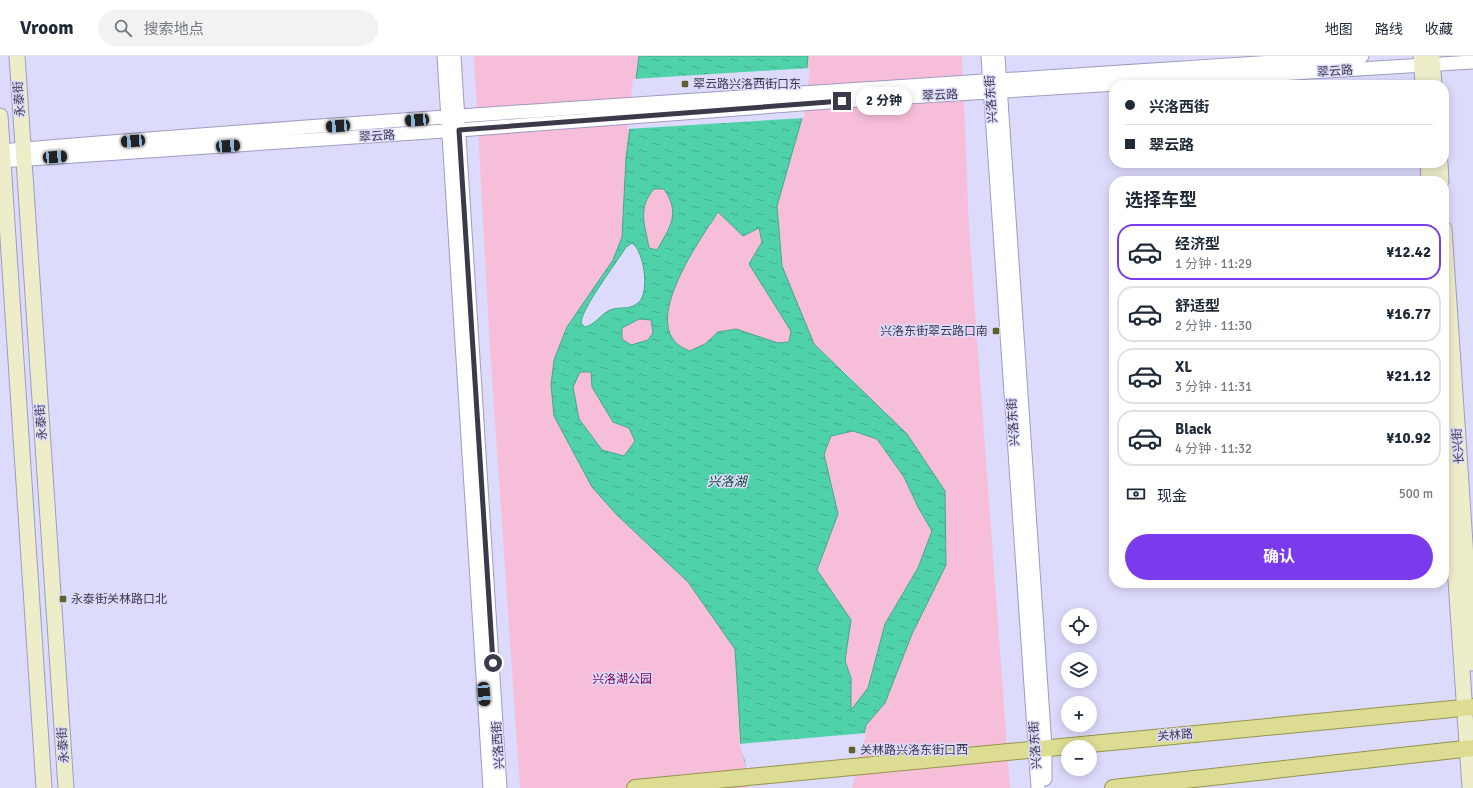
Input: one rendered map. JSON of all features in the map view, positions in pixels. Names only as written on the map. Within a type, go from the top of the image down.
[{"type":"main road","name":"永泰街","points":[[17,56],[66,788]]},
{"type":"main road","points":[[1424,80],[1427,61]]},
{"type":"main road","points":[[1427,61],[1433,80]]},
{"type":"main road","name":"永泰街","points":[[0,116],[1,156],[44,788]]},
{"type":"main road","name":"长兴街","points":[[1449,304],[1473,663]]},
{"type":"main road","name":"长兴街","points":[[1449,463],[1469,708],[1470,788]]},
{"type":"main road","name":"关林路","points":[[634,788],[1469,708]]},
{"type":"main road","points":[[1113,788],[1470,748]]},
{"type":"street","name":"兴洛西街","points":[[444,56],[454,131],[500,788]]},
{"type":"street","name":"兴洛西街","points":[[453,118],[454,56]]},
{"type":"street","name":"兴洛东街","points":[[988,56],[995,87],[1040,748],[1045,788]]},
{"type":"street","name":"兴洛东街","points":[[995,87],[998,56]]},
{"type":"street","name":"翠云路","points":[[995,87],[1362,56]]},
{"type":"street","name":"翠云路","points":[[1111,80],[1427,61],[1473,62]]},
{"type":"street","name":"翠云路","points":[[1,156],[453,118],[615,111],[841,95],[1109,80]]},
{"type":"street","name":"翠云路","points":[[23,154],[454,131],[615,111]]},
{"type":"street","name":"兴洛西街","points":[[454,131],[490,788]]},
{"type":"street","name":"兴洛东街","points":[[1038,788],[1040,748]]},
{"type":"green space","name":"兴洛湖公园","points":[[474,56],[639,56],[626,158],[622,237],[613,260],[567,327],[554,360],[551,385],[554,416],[592,487],[617,515],[688,582],[735,649],[739,722],[750,788],[520,788],[490,348]]},
{"type":"green space","points":[[808,56],[962,56],[969,229],[1010,788],[850,788],[866,725],[885,703],[912,634],[945,491],[851,378],[814,344],[782,266],[777,206],[802,118]]},
{"type":"green space","points":[[654,189],[664,189],[672,206],[673,213],[672,220],[666,234],[657,250],[649,248],[644,224],[645,203]]},
{"type":"green space","points":[[718,212],[743,236],[758,228],[762,242],[749,264],[791,331],[789,342],[778,343],[736,329],[718,332],[705,344],[690,351],[674,341],[668,325],[669,306],[676,285],[686,263]]},
{"type":"green space","points":[[639,319],[651,320],[653,333],[648,340],[631,345],[622,339],[622,328]]},
{"type":"green space","points":[[580,372],[591,372],[592,387],[613,422],[629,428],[635,441],[624,456],[602,450],[579,419],[573,387]]},
{"type":"green space","points":[[853,431],[877,439],[904,477],[918,507],[932,531],[918,568],[885,624],[868,688],[851,711],[851,678],[845,661],[851,620],[817,570],[838,514],[824,454],[831,436]]},
{"type":"water","name":"兴洛湖","points":[[639,56],[808,56],[802,118],[777,206],[782,266],[814,344],[907,434],[945,491],[946,565],[912,634],[885,703],[866,725],[860,751],[748,773],[741,745],[735,649],[688,582],[617,515],[592,487],[554,416],[551,385],[554,360],[567,327],[613,260],[622,237],[626,158]],"holes":[[[654,189],[664,189],[672,206],[672,220],[657,250],[649,248],[644,224],[645,203]],[[718,212],[743,236],[759,228],[762,242],[749,264],[791,331],[789,342],[778,343],[736,329],[718,332],[705,344],[690,351],[674,341],[668,325],[669,306],[676,285],[686,263]],[[632,243],[640,254],[644,271],[645,281],[642,297],[636,305],[610,310],[592,324],[585,327],[581,323],[583,316],[600,285],[626,247]],[[639,319],[651,320],[653,333],[648,340],[631,345],[622,339],[622,328]],[[580,372],[591,372],[592,387],[613,422],[629,428],[635,441],[624,456],[602,450],[579,419],[573,387]],[[853,431],[877,439],[904,477],[918,507],[932,531],[918,568],[885,624],[868,688],[851,710],[851,678],[845,661],[851,620],[817,570],[838,514],[824,454],[831,436]]]},
{"type":"pier","points":[[810,68],[804,118],[627,129],[633,79]]},
{"type":"pier","points":[[866,733],[852,788],[748,788],[745,761],[739,744]]},
{"type":"place","name":"翠云路兴洛西街口东","points":[[685,84]]},
{"type":"place","name":"兴洛东街翠云路口南","points":[[996,331]]},
{"type":"place","name":"永泰街关林路口北","points":[[63,599]]},
{"type":"place","name":"关林路兴洛东街口西","points":[[852,750]]},
{"type":"route","points":[[493,663],[459,130],[842,101]]}]
